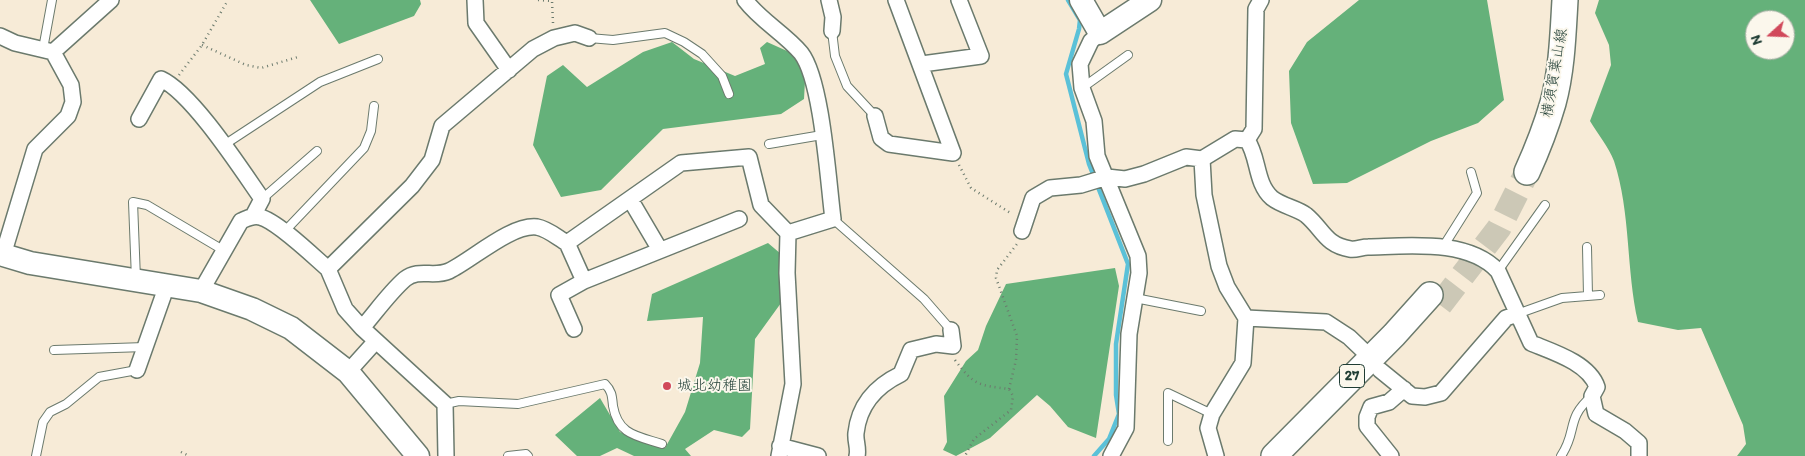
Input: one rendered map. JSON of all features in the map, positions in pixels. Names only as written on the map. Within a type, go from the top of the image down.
[{"type":"main road","name":"横須賀葉山線","points":[[1550,0],[1546,56],[1521,169],[1541,140],[1553,102],[1561,56],[1565,0]]},
{"type":"main road","name":"27","points":[[1296,456],[1375,363],[1435,300]]},
{"type":"main road","name":"27","points":[[1274,456],[1375,363]]},
{"type":"street","points":[[48,51],[111,0]]},
{"type":"street","points":[[475,0],[476,23],[509,70]]},
{"type":"street","points":[[745,0],[752,9],[786,37],[802,55],[813,76],[833,218],[788,233]]},
{"type":"street","points":[[829,0],[833,17],[832,31]]},
{"type":"street","points":[[874,116],[881,138],[889,144],[953,152],[922,64],[896,0]]},
{"type":"street","points":[[922,64],[981,56],[959,0]]},
{"type":"street","points":[[1081,0],[1100,33]]},
{"type":"street","points":[[1111,456],[1126,428],[1129,334],[1135,298],[1138,256],[1097,156],[1094,121],[1082,88],[1080,64],[1091,41],[1150,0]]},
{"type":"street","points":[[1247,140],[1254,129],[1256,9],[1261,0]]},
{"type":"street","points":[[328,269],[412,186],[432,160],[442,126],[533,49],[554,38],[575,33],[589,38]]},
{"type":"street","points":[[0,36],[15,43],[48,51],[71,85],[73,102],[68,116],[35,149],[1,254],[30,263],[201,291],[252,308],[291,328],[348,372],[418,456]]},
{"type":"street","points":[[139,119],[161,80],[172,84],[224,145],[262,199],[252,216]]},
{"type":"street","points":[[1024,226],[1033,198],[1040,192],[1050,188],[1081,185],[1107,177],[1124,179],[1144,174],[1186,157],[1202,159],[1235,139],[1247,140],[1251,145],[1257,174],[1272,198],[1306,215],[1330,243],[1351,249],[1367,247],[1443,247],[1472,252],[1498,271],[1531,343],[1564,357],[1594,377],[1597,387],[1592,396],[1596,414],[1625,431],[1639,443],[1639,456]]},
{"type":"street","points":[[567,243],[681,164],[749,158],[760,204],[788,233],[787,273],[793,384],[780,451],[818,456]]},
{"type":"street","points":[[1202,159],[1204,195],[1219,266],[1228,288],[1246,318],[1243,363],[1212,414],[1208,428],[1216,456]]},
{"type":"street","points":[[630,199],[660,250]]},
{"type":"street","points":[[201,291],[241,221],[252,216],[261,217],[284,232],[328,269],[345,309],[362,328],[446,404],[446,456]]},
{"type":"street","points":[[574,329],[559,295],[584,281],[739,219]]},
{"type":"street","points":[[362,328],[406,279],[419,272],[436,274],[448,272],[498,240],[518,231],[536,227],[549,232],[567,243],[584,281]]},
{"type":"street","points":[[137,370],[166,285]]},
{"type":"street","points":[[1246,318],[1326,322],[1350,337],[1375,363],[1412,396],[1424,397],[1441,393],[1506,318],[1517,314]]},
{"type":"street","points":[[857,456],[859,449],[856,434],[866,403],[871,394],[885,382],[901,374],[910,350],[936,344],[953,346],[951,330]]},
{"type":"street","points":[[348,372],[376,342]]},
{"type":"street","points":[[1390,456],[1367,426],[1367,417],[1371,407],[1389,402],[1404,389]]},
{"type":"lane","points":[[48,51],[52,0]]},
{"type":"lane","points":[[832,31],[835,56],[847,86],[874,116]]},
{"type":"lane","points":[[589,38],[614,40],[665,33],[684,42],[702,54],[722,76],[729,94]]},
{"type":"lane","points":[[1082,88],[1128,55]]},
{"type":"lane","points":[[224,145],[320,82],[378,59]]},
{"type":"lane","points":[[284,232],[364,148],[371,131],[374,106]]},
{"type":"lane","points":[[769,144],[822,135]]},
{"type":"lane","points":[[262,199],[317,151]]},
{"type":"lane","points":[[1443,247],[1477,194],[1471,172]]},
{"type":"lane","points":[[136,280],[133,202],[147,205],[223,250]]},
{"type":"lane","points":[[1498,271],[1545,205]]},
{"type":"lane","points":[[833,218],[924,300],[951,330]]},
{"type":"lane","points":[[1588,247],[1588,296]]},
{"type":"lane","points":[[1517,314],[1562,298],[1600,295]]},
{"type":"lane","points":[[1135,298],[1201,311]]},
{"type":"lane","points":[[54,350],[145,347]]},
{"type":"lane","points":[[36,456],[43,422],[50,412],[66,404],[99,377],[137,370]]},
{"type":"lane","points":[[446,404],[459,401],[518,404],[605,384],[611,390],[615,420],[624,430],[662,444]]},
{"type":"lane","points":[[1168,441],[1168,393],[1212,414]]},
{"type":"lane","points":[[1561,456],[1570,443],[1572,422],[1578,408],[1592,396]]},
{"type":"lane","points":[[508,456],[526,454],[528,456]]},
{"type":"path","points":[[172,84],[202,45],[228,0]]},
{"type":"path","points":[[538,0],[552,1],[554,38]]},
{"type":"path","points":[[202,45],[246,65],[261,68],[298,57]]},
{"type":"path","points":[[953,152],[966,183],[1024,226],[1016,246],[997,270],[996,278],[1017,336],[1016,360],[1009,389],[1013,396],[1011,410],[974,439],[964,456]]},
{"type":"path","points":[[953,346],[955,360],[970,380],[986,386],[1009,389]]},
{"type":"path","points":[[181,452],[189,456]]},
{"type":"green space","points":[[310,0],[420,0],[421,4],[414,16],[339,44]]},
{"type":"green space","points":[[1359,0],[1487,0],[1504,100],[1478,123],[1431,141],[1347,183],[1313,184],[1291,123],[1289,71],[1307,42]]},
{"type":"green space","points":[[1599,0],[1805,0],[1805,456],[1737,456],[1746,444],[1743,425],[1701,328],[1678,330],[1638,322],[1634,302],[1626,221],[1619,181],[1612,156],[1590,121],[1611,65],[1609,45],[1595,13]]},
{"type":"green space","points":[[672,42],[694,59],[735,76],[765,64],[760,48],[767,42],[796,55],[805,81],[804,99],[781,114],[663,129],[601,190],[561,197],[533,145],[547,76],[563,65],[587,87],[643,52]]},
{"type":"green space","points":[[768,243],[781,254],[781,303],[755,339],[750,429],[742,437],[714,430],[685,449],[691,456],[634,456],[617,448],[600,456],[577,456],[555,435],[600,398],[620,432],[665,448],[685,412],[700,363],[703,317],[647,321],[652,294]]},
{"type":"green space","points":[[1115,268],[1119,286],[1096,438],[1068,427],[1050,406],[1037,395],[990,438],[956,456],[943,450],[947,442],[944,396],[966,361],[978,350],[986,326],[1006,284]]},
{"type":"waterway","points":[[1068,0],[1080,20],[1066,74],[1089,164],[1128,264],[1116,344],[1116,395],[1119,414],[1109,439],[1094,456]]},
{"type":"tunnel","points":[[1440,305],[1499,228],[1527,172]]},
{"type":"place","name":"城北幼稚園","points":[[667,386]]}]
